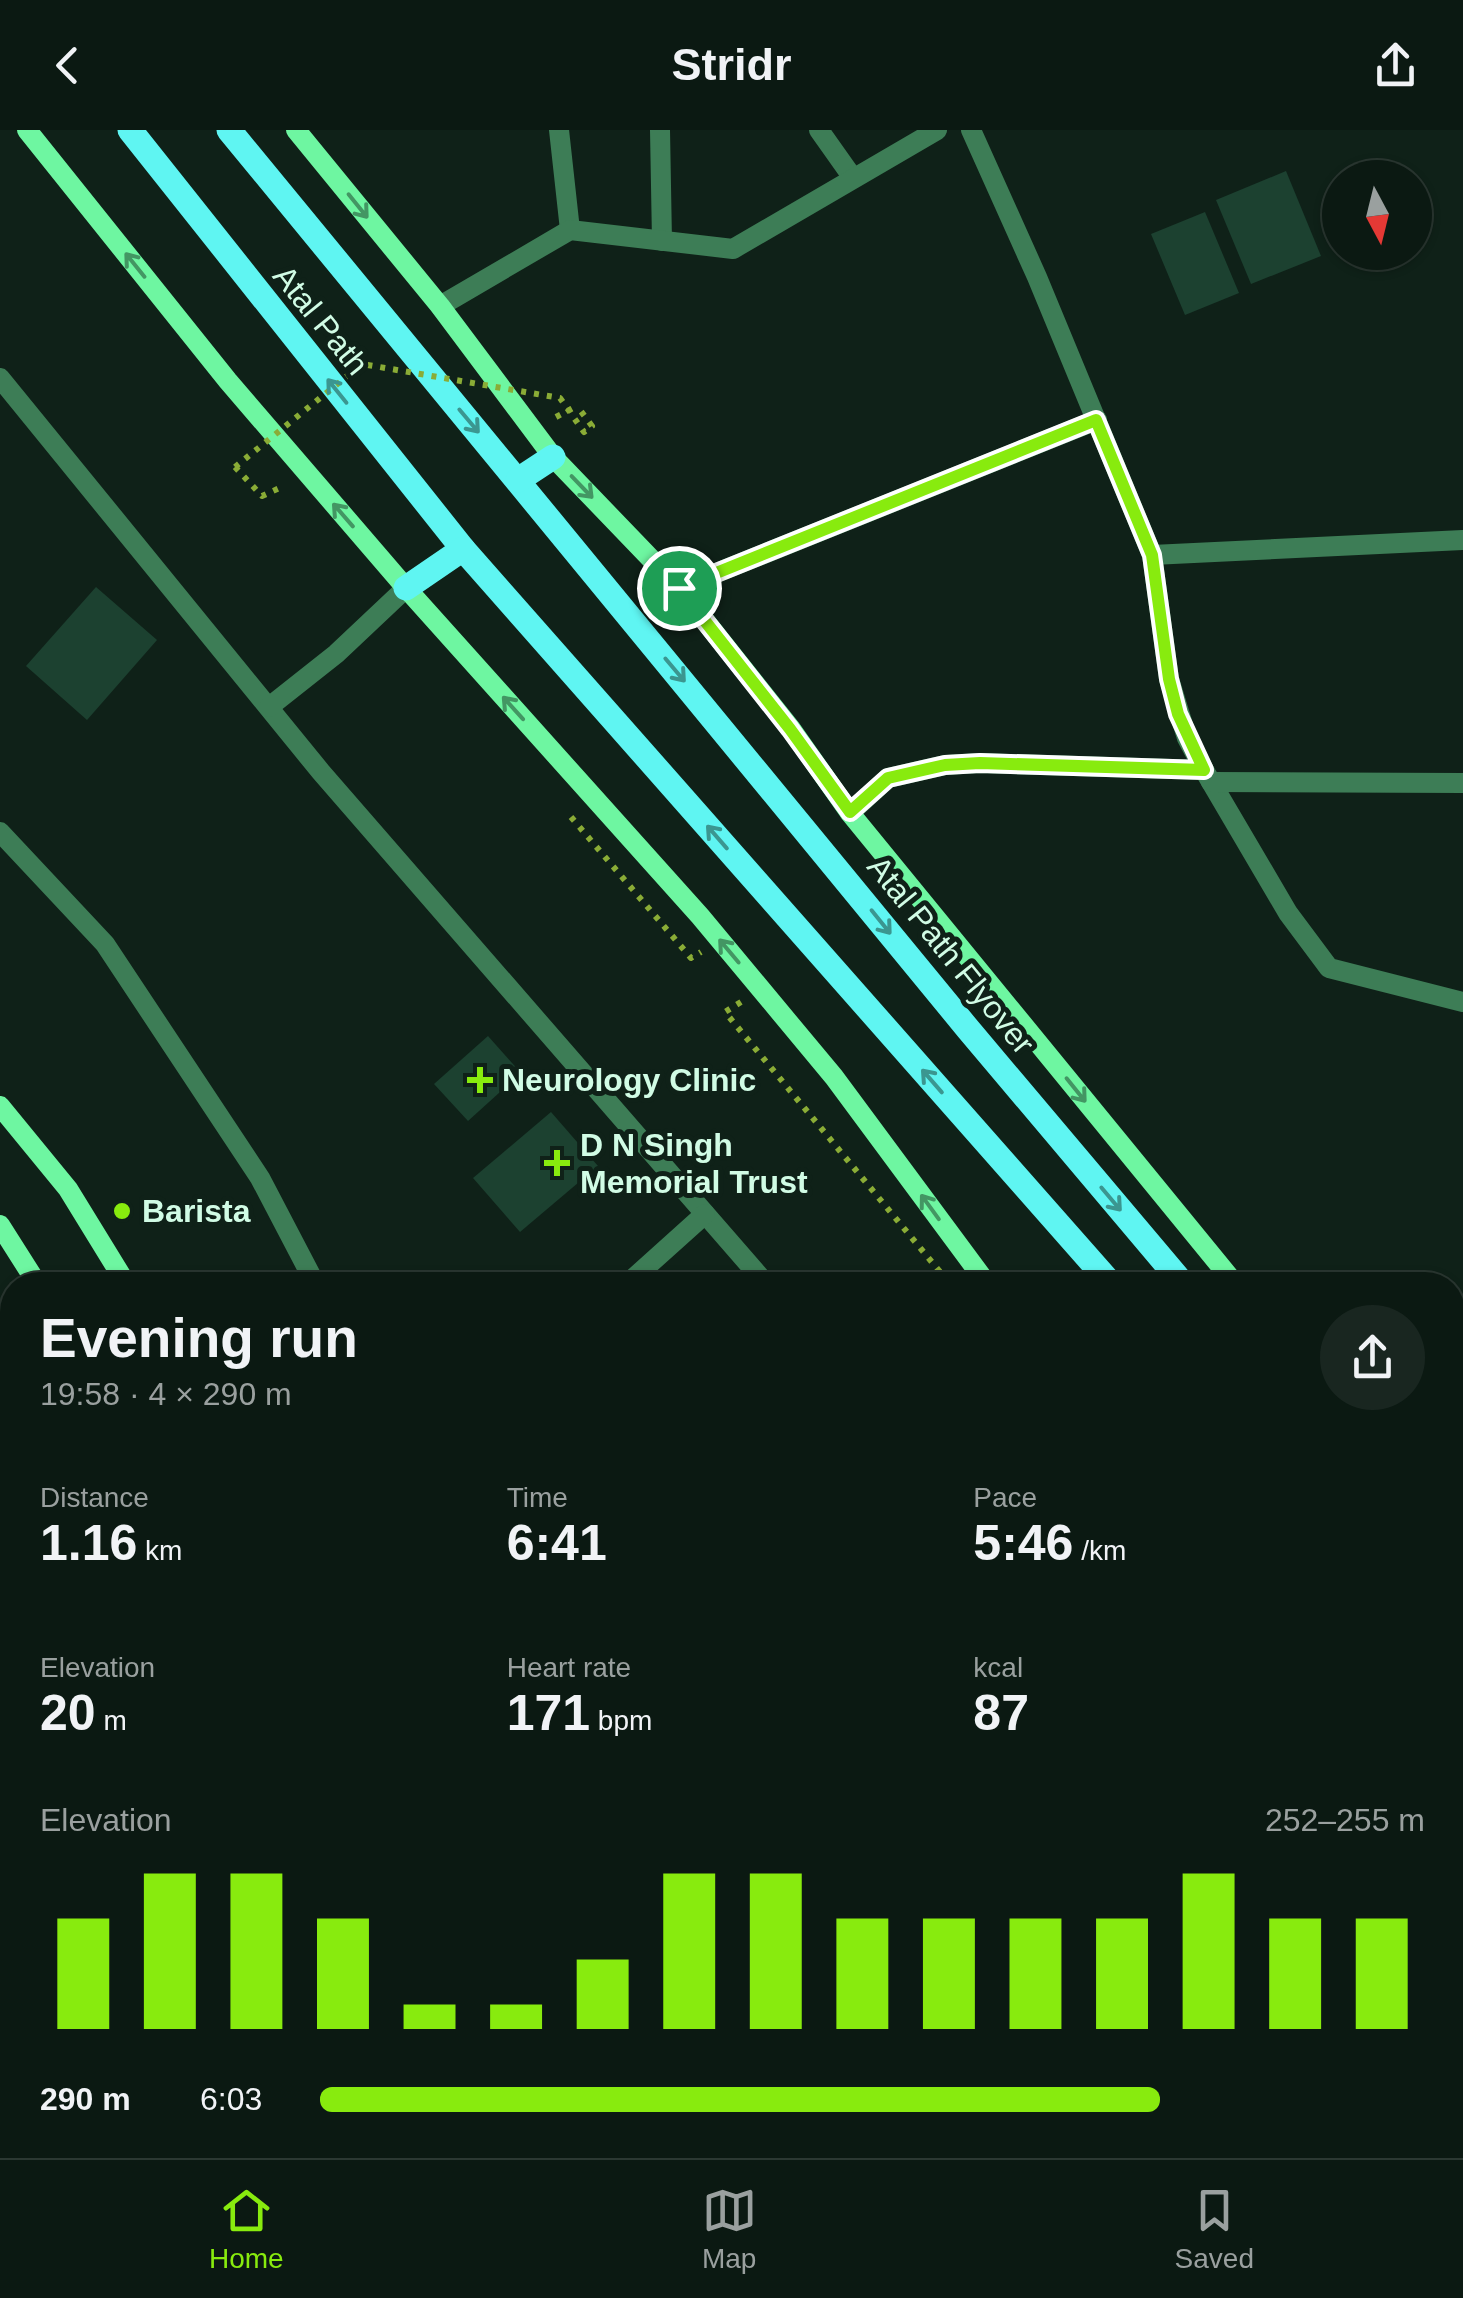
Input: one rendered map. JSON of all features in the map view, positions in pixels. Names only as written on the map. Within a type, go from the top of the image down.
[{"type":"main road","name":"Atal Path","points":[[130,130],[463,549]]},
{"type":"main road","name":"Atal Path","points":[[229,130],[518,480]]},
{"type":"main road","points":[[518,480],[553,457]]},
{"type":"main road","name":"Atal Path Flyover","points":[[518,480],[968,1029],[1173,1272]]},
{"type":"main road","points":[[406,588],[463,549],[1101,1272]]},
{"type":"street","points":[[27,130],[228,382],[406,588],[700,916],[834,1077],[978,1272]]},
{"type":"street","points":[[296,130],[440,306],[553,457],[679,588],[850,812],[1225,1272]]},
{"type":"street","points":[[559,130],[570,230]]},
{"type":"street","points":[[660,130],[662,241]]},
{"type":"street","points":[[819,130],[853,178]]},
{"type":"street","points":[[440,306],[570,230],[733,249],[937,130]]},
{"type":"street","points":[[970,130],[1037,277],[1152,555],[1169,679],[1178,714],[1208,776],[1288,913],[1329,968],[1463,1002]]},
{"type":"street","points":[[0,378],[321,772],[756,1272]]},
{"type":"street","points":[[679,588],[1096,420]]},
{"type":"street","points":[[1152,555],[1463,540]]},
{"type":"street","points":[[269,707],[336,654],[406,588]]},
{"type":"street","points":[[850,812],[888,778],[945,765],[980,763],[1208,776],[1463,784]]},
{"type":"street","points":[[0,832],[105,944],[260,1178],[309,1272]]},
{"type":"street","points":[[0,1106],[68,1189],[119,1272]]},
{"type":"street","points":[[640,1272],[705,1214]]},
{"type":"street","points":[[0,1225],[30,1272]]},
{"type":"path","points":[[290,483],[262,496],[235,467],[362,364],[560,398],[584,432],[592,426],[577,406]]},
{"type":"path","points":[[691,958],[706,949]]},
{"type":"path","points":[[734,987],[744,1000],[725,1012],[939,1272]]},
{"type":"building","points":[[1286,171],[1321,256],[1251,284],[1216,200]]},
{"type":"building","points":[[1205,212],[1239,293],[1185,315],[1151,234]]},
{"type":"building","points":[[96,587],[157,640],[87,720],[26,666]]},
{"type":"building","points":[[488,1036],[521,1073],[468,1121],[434,1084]]},
{"type":"building","points":[[551,1112],[598,1166],[520,1232],[473,1178]]},
{"type":"place","name":"Neurology Clinic","points":[[480,1080]]},
{"type":"place","name":"D N Singh Memorial Trust","points":[[557,1163]]},
{"type":"place","name":"Barista","points":[[122,1211]]},
{"type":"route","points":[[1096,420],[1152,555],[1169,679],[1187,738],[1204,770],[945,765],[888,778],[850,812],[679,588],[1096,420]]}]
